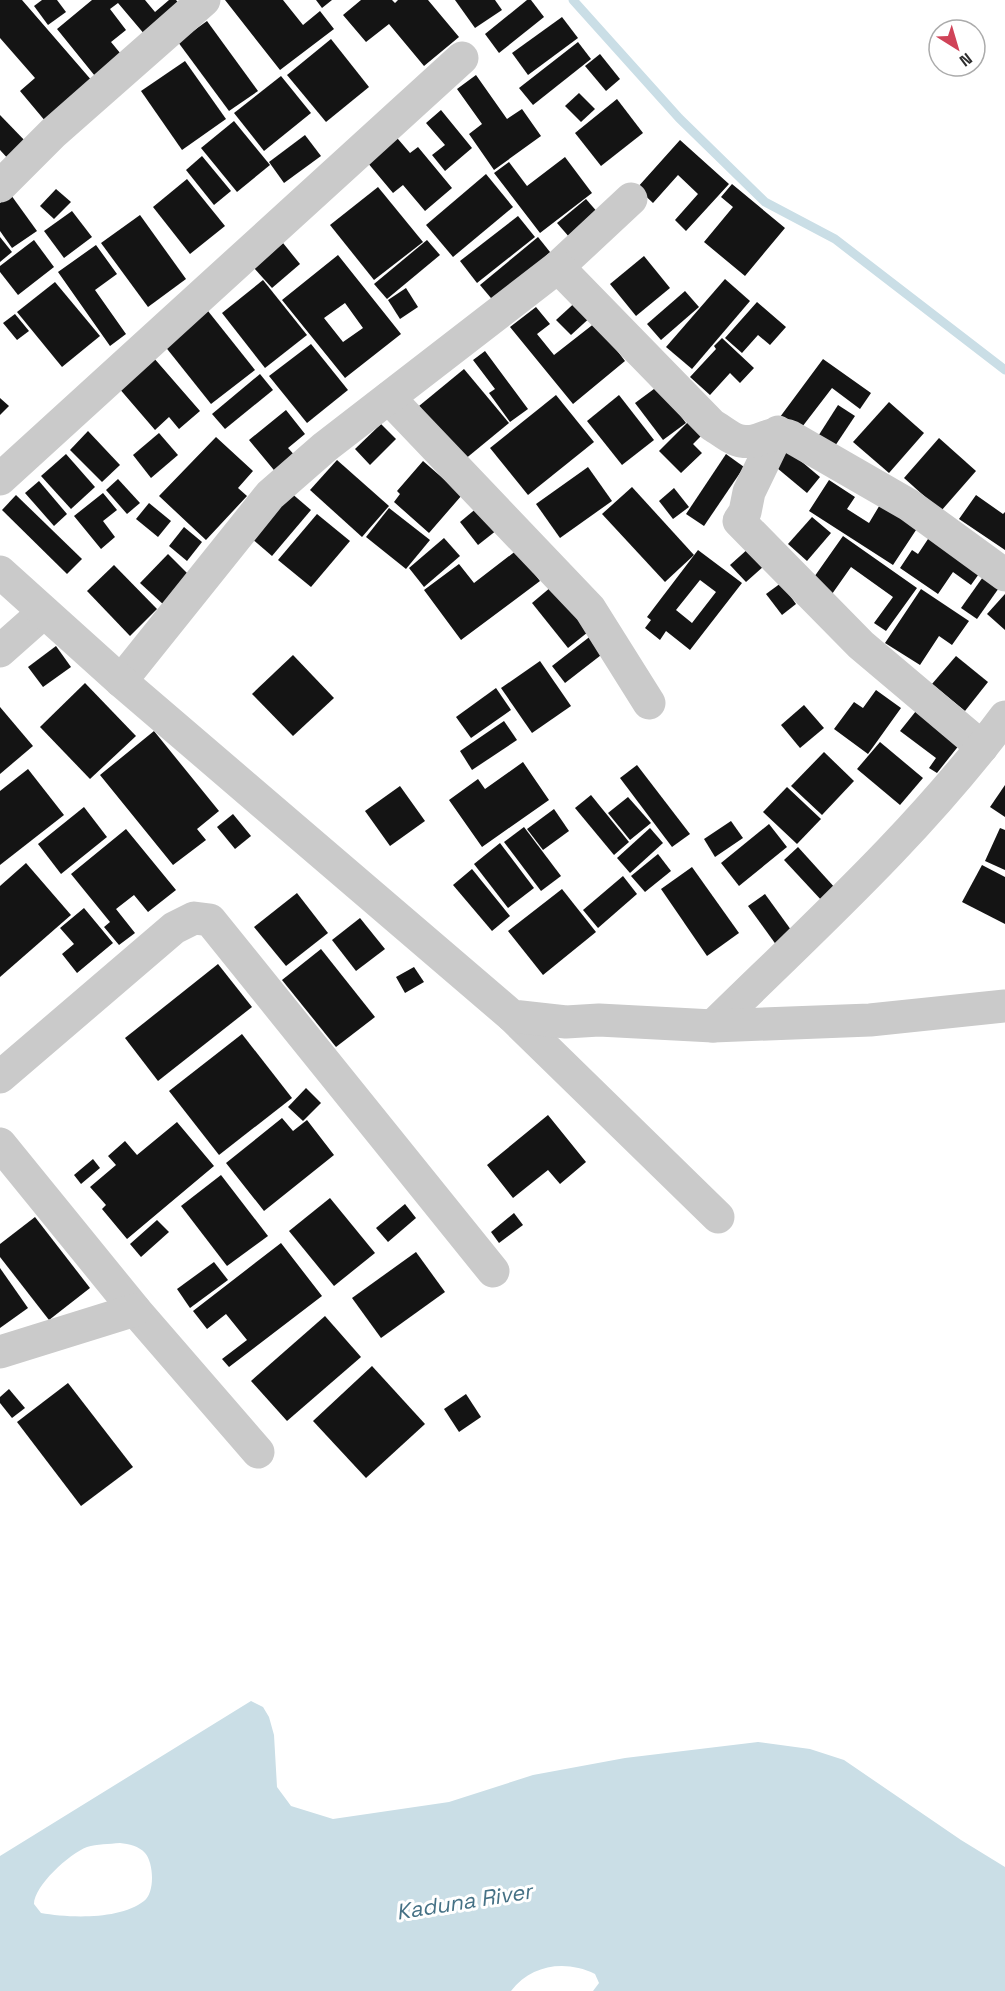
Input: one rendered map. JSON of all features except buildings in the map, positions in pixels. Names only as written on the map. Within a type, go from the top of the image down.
[{"type":"street","points":[[0,186],[53,133],[204,0]]},
{"type":"street","points":[[0,479],[462,58]]},
{"type":"street","points":[[121,681],[270,495],[325,447],[558,267],[631,199]]},
{"type":"street","points":[[558,267],[712,425],[739,441],[753,441],[778,432],[792,436],[909,504],[1005,575]]},
{"type":"street","points":[[389,398],[590,609],[649,703]]},
{"type":"street","points":[[778,432],[749,492],[745,512],[739,521],[861,645],[982,747]]},
{"type":"street","points":[[0,572],[121,681],[512,1016],[718,1217]]},
{"type":"street","points":[[0,651],[44,612]]},
{"type":"street","points":[[713,1026],[862,882],[982,747],[1005,717]]},
{"type":"street","points":[[0,1077],[174,928],[194,918],[210,920],[492,1271]]},
{"type":"street","points":[[512,1016],[566,1022],[713,1026],[870,1020],[1005,1006]]},
{"type":"street","points":[[0,1143],[14,1186],[135,1310],[258,1452]]},
{"type":"street","points":[[0,1352],[135,1310]]},
{"type":"water","name":"Kaduna River","points":[[251,1701],[263,1707],[269,1717],[274,1735],[277,1787],[291,1806],[333,1819],[449,1802],[533,1775],[625,1758],[758,1742],[810,1749],[844,1760],[961,1840],[1005,1867],[1005,1991],[593,1991],[599,1983],[595,1974],[561,1966],[539,1970],[529,1975],[511,1991],[0,1991],[0,1856]],"holes":[[[120,1843],[134,1846],[143,1851],[148,1858],[152,1870],[152,1885],[144,1901],[122,1912],[94,1916],[41,1913],[34,1904],[36,1897],[40,1888],[54,1871],[71,1856],[87,1847]]]},
{"type":"waterway","points":[[573,0],[679,118],[765,202],[835,239],[1005,370]]}]
